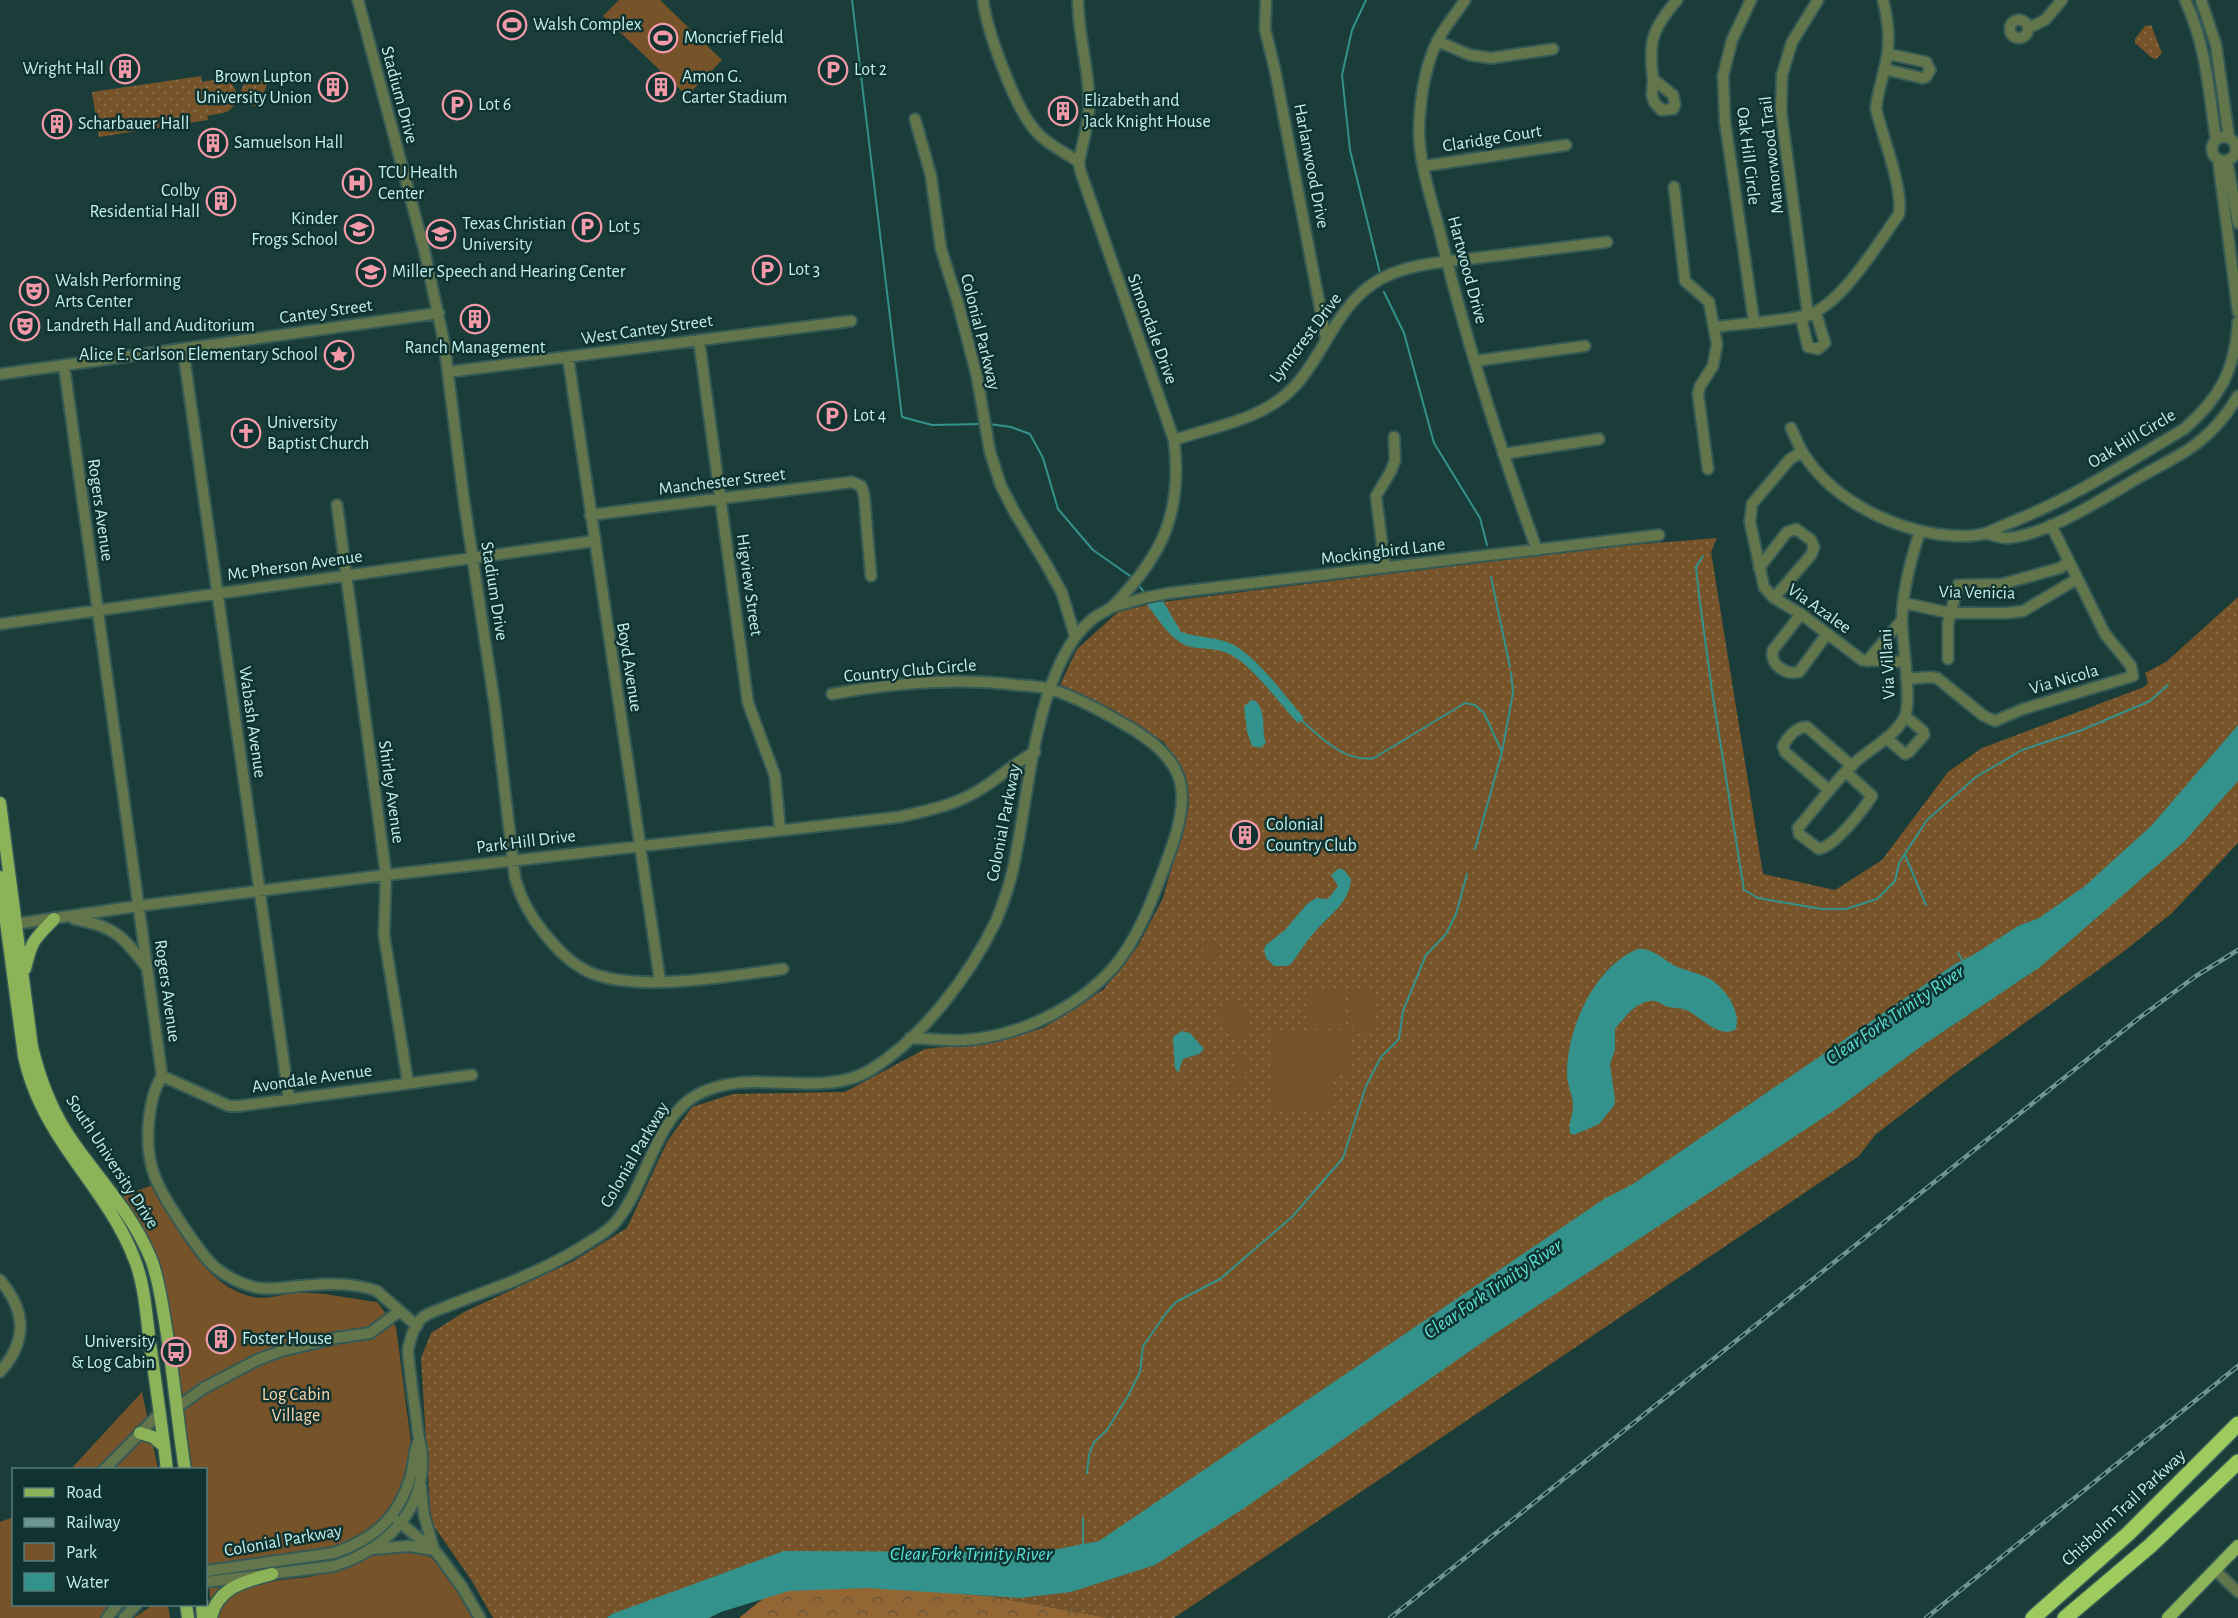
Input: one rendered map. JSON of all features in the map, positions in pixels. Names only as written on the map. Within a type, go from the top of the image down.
[{"type":"highway","name":"Chisholm Trail Parkway","points":[[2033,1618],[2129,1533],[2238,1424]]},
{"type":"highway","points":[[2065,1618],[2150,1546],[2238,1462]]},
{"type":"main road","name":"South University Drive","points":[[0,803],[3,886],[23,976],[32,1047],[47,1095],[72,1141],[124,1208],[152,1260],[168,1341],[185,1468]]},
{"type":"main road","points":[[23,976],[35,936],[59,918]]},
{"type":"main road","name":"South University Drive","points":[[11,925],[24,1056],[34,1091],[52,1125],[103,1201],[134,1258],[143,1291],[167,1468]]},
{"type":"main road","points":[[140,1433],[153,1437],[164,1446]]},
{"type":"main road","points":[[2168,1618],[2238,1546]]},
{"type":"main road","points":[[211,1618],[216,1603],[228,1590],[238,1583],[272,1574]]},
{"type":"street","name":"Stadium Drive","points":[[358,0],[439,313],[519,893],[528,912],[566,959],[588,971],[617,980],[660,981],[783,969]]},
{"type":"street","points":[[983,0],[985,17],[994,44],[1024,115],[1034,130],[1050,144],[1079,162]]},
{"type":"street","name":"Simondale Drive","points":[[1074,636],[1093,619],[1112,607],[1160,545],[1172,515],[1177,465],[1174,440],[1093,212],[1079,162],[1089,115],[1089,101],[1078,23],[1078,0]]},
{"type":"street","name":"Harlanwood Drive","points":[[1266,0],[1265,29],[1326,339]]},
{"type":"street","name":"Hartwood Drive","points":[[1465,0],[1437,41],[1428,68],[1419,132],[1424,166],[1447,262],[1474,361],[1503,454],[1537,550]]},
{"type":"street","points":[[1653,79],[1650,49],[1652,37],[1677,0]]},
{"type":"street","name":"Oak Hill Circle","points":[[1751,0],[1732,40],[1723,76],[1725,122],[1754,322]]},
{"type":"street","name":"Manorwood Trail","points":[[1804,335],[1802,320],[1808,315],[1780,111],[1782,75],[1792,42],[1818,0]]},
{"type":"street","points":[[1808,315],[1835,298],[1899,214],[1900,206],[1895,181],[1876,109],[1876,99],[1887,54],[1888,23],[1883,0]]},
{"type":"street","points":[[2028,28],[2045,20],[2062,0]]},
{"type":"street","points":[[2185,0],[2198,29],[2202,48],[2216,140],[2212,151],[2229,158]]},
{"type":"street","points":[[2202,0],[2216,45],[2227,114],[2236,148],[2229,158],[2238,312]]},
{"type":"street","points":[[1437,41],[1470,56],[1491,58],[1553,49]]},
{"type":"street","points":[[1884,69],[1922,78],[1926,77],[1930,70],[1926,62],[1887,54]]},
{"type":"street","points":[[2227,114],[2238,124]]},
{"type":"street","name":"Colonial Parkway","points":[[417,1326],[421,1318],[426,1315],[513,1281],[586,1245],[613,1225],[626,1206],[677,1110],[695,1096],[721,1085],[740,1082],[788,1084],[846,1080],[871,1070],[910,1038],[943,1003],[995,922],[1007,894],[1035,752],[1051,689],[1074,636],[1062,593],[1001,486],[985,431],[976,377],[958,303],[941,249],[931,176],[915,118]]},
{"type":"street","points":[[2216,140],[2225,137],[2233,139]]},
{"type":"street","name":"Claridge Court","points":[[1424,166],[1566,145]]},
{"type":"street","points":[[2229,158],[2238,223]]},
{"type":"street","points":[[2233,190],[2238,178]]},
{"type":"street","points":[[1674,187],[1685,281],[1709,302],[1715,327],[1717,344],[1715,360],[1698,394],[1708,469]]},
{"type":"street","name":"Lynncrest Drive","points":[[1174,440],[1245,419],[1265,409],[1293,388],[1358,297],[1375,282],[1394,273],[1447,262],[1607,242]]},
{"type":"street","name":"Cantey Street","points":[[183,349],[439,313]]},
{"type":"street","points":[[1715,327],[1808,315],[1817,317],[1821,329],[1825,343],[1818,349],[1808,347],[1804,335],[1821,329]]},
{"type":"street","name":"West Cantey Street","points":[[448,372],[851,321]]},
{"type":"street","name":"Oak Hill Circle","points":[[1791,428],[1802,452],[1823,477],[1855,503],[1894,524],[1946,535],[1986,533],[2071,494],[2184,429],[2199,417],[2223,385],[2231,367],[2238,322]]},
{"type":"street","name":"Higview Street","points":[[699,340],[748,703],[774,769],[780,830]]},
{"type":"street","points":[[1474,361],[1585,346]]},
{"type":"street","points":[[0,374],[183,349]]},
{"type":"street","name":"Wabash Avenue","points":[[183,349],[289,1099]]},
{"type":"street","name":"Boyd Avenue","points":[[568,357],[660,981]]},
{"type":"street","name":"Rogers Avenue","points":[[64,365],[162,1076],[156,1086],[148,1131],[154,1174],[176,1215],[209,1262],[228,1276],[256,1287],[339,1284],[370,1288],[377,1291],[417,1326]]},
{"type":"street","name":"Oak Hill Circle","points":[[1986,533],[1998,538],[2009,538],[2051,525],[2182,454],[2217,426],[2238,396]]},
{"type":"street","points":[[1385,568],[1376,496],[1395,460],[1394,437]]},
{"type":"street","points":[[1503,454],[1599,439]]},
{"type":"street","name":"Via Azalee","points":[[1802,452],[1786,463],[1752,504],[1750,522],[1764,587],[1774,598],[1801,614],[1852,653],[1867,661]]},
{"type":"street","name":"Manchester Street","points":[[590,514],[857,483],[864,494],[871,576]]},
{"type":"street","name":"Shirley Avenue","points":[[337,505],[386,875],[384,935],[408,1083]]},
{"type":"street","points":[[2051,525],[2077,579]]},
{"type":"street","points":[[1759,568],[1786,532],[1796,529],[1811,540],[1814,547],[1811,555],[1774,598]]},
{"type":"street","name":"Via Villani","points":[[1849,769],[1872,796],[1825,848],[1819,849],[1799,834],[1798,828],[1849,769],[1886,738],[1905,716],[1907,702],[1902,620],[1913,551],[1920,531]]},
{"type":"street","name":"Mockingbird Lane","points":[[1112,607],[1149,597],[1659,535]]},
{"type":"street","name":"Mc Pherson Avenue","points":[[0,624],[594,541]]},
{"type":"street","points":[[1947,659],[1950,613],[1958,585],[2002,584],[2060,568],[2069,562]]},
{"type":"street","name":"Via Venicia","points":[[1904,603],[1950,613],[2007,614],[2024,611],[2077,579]]},
{"type":"street","name":"Via Nicola","points":[[1906,679],[1937,678],[1984,716],[1995,721],[2023,709],[2133,676],[2131,666],[2105,634],[2077,579]]},
{"type":"street","points":[[1801,614],[1773,650],[1771,656],[1773,663],[1786,672],[1799,672],[1827,634]]},
{"type":"street","points":[[1867,661],[1902,620]]},
{"type":"street","points":[[1867,661],[1905,662]]},
{"type":"street","name":"Country Club Circle","points":[[832,694],[870,687],[947,681],[988,681],[1051,689],[1084,702],[1131,728],[1160,750],[1177,771],[1181,788],[1178,832],[1156,890],[1132,941],[1114,967],[1093,987],[1057,1012],[1011,1030],[967,1040],[910,1038]]},
{"type":"street","points":[[1886,738],[1905,753],[1909,752],[1924,735],[1923,731],[1905,716]]},
{"type":"street","points":[[1829,790],[1785,753],[1783,746],[1791,736],[1801,728],[1807,727],[1849,769]]},
{"type":"street","name":"Park Hill Drive","points":[[11,925],[138,906],[386,875],[899,817],[942,807],[983,788],[1035,752]]},
{"type":"street","points":[[59,918],[90,922],[114,931],[130,946],[149,970]]},
{"type":"street","name":"Avondale Avenue","points":[[162,1076],[229,1106],[472,1075]]},
{"type":"street","points":[[0,1281],[14,1301],[21,1335],[14,1353],[0,1372]]},
{"type":"street","points":[[176,1408],[204,1388],[257,1360],[281,1351],[370,1333],[400,1311]]},
{"type":"street","points":[[401,1524],[415,1496],[423,1458],[408,1350],[417,1326]]},
{"type":"street","points":[[106,1468],[159,1414]]},
{"type":"street","points":[[419,1440],[406,1493],[391,1516],[434,1550],[462,1587],[480,1618]]},
{"type":"street","points":[[420,1478],[424,1515],[434,1550]]},
{"type":"street","name":"Colonial Parkway","points":[[207,1570],[334,1553],[352,1547],[369,1537],[391,1516]]},
{"type":"street","name":"Colonial Parkway","points":[[207,1582],[334,1566],[372,1549],[401,1524]]},
{"type":"street","points":[[372,1549],[409,1546],[434,1550]]},
{"type":"street","points":[[2215,1570],[2238,1592]]},
{"type":"street","points":[[107,1618],[117,1606]]},
{"type":"street","points":[[123,1618],[136,1606]]},
{"type":"green space","name":"Moncrief Field","points":[[619,0],[660,0],[722,60],[687,96],[603,16]]},
{"type":"green space","points":[[2151,25],[2162,53],[2156,59],[2135,43],[2135,39],[2145,26]]},
{"type":"green space","points":[[201,76],[202,82],[222,79],[231,83],[237,96],[231,109],[207,116],[208,120],[99,137],[92,92]]},
{"type":"green space","points":[[257,78],[267,84],[264,92],[268,96],[260,105],[252,106],[245,102],[241,90],[246,81]]},
{"type":"green space","name":"Colonial Country Club","points":[[1717,538],[1711,552],[1763,874],[1835,890],[1882,860],[1948,772],[1982,748],[2144,687],[2148,683],[2145,673],[2166,662],[2238,597],[2238,843],[2171,914],[1875,1135],[1859,1156],[1174,1618],[1109,1618],[988,1596],[987,1552],[612,1614],[607,1618],[493,1618],[472,1581],[431,1522],[421,1358],[431,1333],[464,1312],[572,1262],[627,1228],[667,1142],[692,1107],[733,1094],[845,1092],[925,1049],[995,1042],[1043,1028],[1104,989],[1138,946],[1163,898],[1189,806],[1185,775],[1164,742],[1096,701],[1060,685],[1077,649],[1119,611],[1162,602],[1606,547]]},
{"type":"green space","points":[[1212,942],[1218,945],[1221,951],[1218,957],[1212,960],[1206,957],[1203,951],[1206,945]]},
{"type":"green space","points":[[1306,990],[1345,991],[1346,1029],[1306,1029]]},
{"type":"green space","points":[[1351,990],[1375,990],[1376,1030],[1353,1030]]},
{"type":"green space","points":[[1241,1000],[1245,1007],[1247,1020],[1246,1032],[1241,1037],[1226,1030],[1221,1021],[1220,1011],[1222,1005]]},
{"type":"green space","points":[[1351,1033],[1351,1074],[1331,1075],[1331,1108],[1272,1109],[1271,1034]]},
{"type":"green space","points":[[1243,1054],[1247,1059],[1247,1070],[1237,1095],[1235,1095],[1230,1092],[1235,1079],[1236,1060]]},
{"type":"green space","name":"Log Cabin Village","points":[[153,1185],[193,1253],[220,1281],[236,1291],[259,1298],[304,1293],[377,1302],[396,1327],[411,1443],[410,1465],[406,1484],[390,1512],[362,1536],[342,1547],[209,1565],[207,1562],[207,1468],[190,1468],[167,1293],[152,1248],[121,1196]]},
{"type":"green space","points":[[142,1392],[158,1468],[72,1468]]},
{"type":"green space","points":[[12,1517],[12,1606],[112,1606],[101,1618],[0,1618],[0,1522]]},
{"type":"green space","points":[[411,1550],[431,1558],[445,1571],[474,1618],[213,1618],[209,1588],[309,1577],[345,1567],[382,1551]]},
{"type":"green space","points":[[786,1580],[988,1596],[1109,1618],[739,1618]]},
{"type":"green space","points":[[151,1606],[168,1606],[170,1618],[134,1618]]},
{"type":"water","points":[[1163,601],[1181,632],[1216,639],[1237,647],[1258,664],[1304,718],[1298,723],[1258,678],[1233,656],[1211,649],[1188,646],[1174,638],[1146,603]]},
{"type":"water","points":[[1251,700],[1256,701],[1263,716],[1266,743],[1260,748],[1252,746],[1247,732],[1244,707]]},
{"type":"water","name":"Clear Fork Trinity River","points":[[2238,725],[2238,781],[2184,842],[2040,967],[1923,1045],[1838,1108],[1493,1335],[1243,1509],[1155,1565],[1071,1592],[1020,1598],[867,1588],[789,1591],[721,1612],[709,1618],[607,1618],[612,1614],[784,1551],[1042,1552],[1099,1541],[1604,1199],[1633,1184],[1955,964],[2018,926],[2039,918],[2085,886],[2152,825]]},
{"type":"water","points":[[1339,868],[1344,870],[1351,879],[1350,888],[1343,902],[1311,937],[1291,964],[1274,966],[1266,958],[1264,950],[1266,945],[1285,930],[1307,904],[1316,898],[1328,899],[1338,886],[1331,875]]},
{"type":"water","points":[[1638,949],[1653,952],[1675,966],[1716,983],[1727,995],[1735,1009],[1737,1023],[1735,1030],[1728,1032],[1716,1029],[1686,1010],[1668,1007],[1655,1001],[1636,1007],[1615,1029],[1615,1050],[1610,1064],[1614,1106],[1599,1124],[1574,1135],[1570,1133],[1573,1106],[1567,1075],[1571,1039],[1577,1020],[1596,985],[1608,970],[1622,957]]},
{"type":"water","points":[[1182,1031],[1190,1033],[1204,1049],[1199,1054],[1183,1059],[1178,1073],[1175,1068],[1173,1039]]},
{"type":"waterway","points":[[852,0],[902,417],[932,425],[980,424]]},
{"type":"waterway","points":[[1366,0],[1352,30],[1342,75],[1350,150],[1380,273]]},
{"type":"waterway","points":[[1384,292],[1404,333],[1434,443],[1480,518],[1487,545]]},
{"type":"waterway","points":[[989,424],[1011,427],[1030,434],[1043,458],[1058,509],[1093,550],[1133,578]]},
{"type":"waterway","points":[[1703,556],[1696,567],[1699,595],[1744,890],[1758,898],[1822,909],[1846,909],[1877,899],[1895,881],[1899,863],[1927,820],[1976,777],[2022,750],[2082,730],[2150,701],[2168,685]]},
{"type":"waterway","points":[[1491,577],[1510,667]]},
{"type":"waterway","points":[[1138,585],[1146,594]]},
{"type":"waterway","points":[[1502,752],[1513,693],[1511,672]]},
{"type":"waterway","points":[[1300,719],[1343,753],[1353,757],[1374,758],[1465,703],[1475,705],[1484,713],[1502,752],[1475,849]]},
{"type":"waterway","points":[[1905,855],[1926,905]]},
{"type":"waterway","points":[[1087,1473],[1089,1455],[1094,1442],[1107,1430],[1128,1396],[1140,1372],[1143,1346],[1167,1312],[1176,1302],[1220,1279],[1292,1217],[1343,1158],[1366,1086],[1381,1057],[1399,1039],[1403,1011],[1426,955],[1446,934],[1456,914],[1467,874]]},
{"type":"waterway","name":"Clear Fork Trinity River","points":[[1958,953],[1963,961]]},
{"type":"waterway","points":[[1083,1518],[1083,1545]]},
{"type":"railway","points":[[1390,1618],[2139,1018],[2196,976],[2238,950]]},
{"type":"railway","points":[[1926,1618],[2238,1366]]},
{"type":"place","name":"Walsh Complex","points":[[512,25]]},
{"type":"place","name":"Moncrief Field","points":[[663,38]]},
{"type":"place","name":"Wright Hall","points":[[125,69]]},
{"type":"place","name":"Lot 2","points":[[833,70]]},
{"type":"place","name":"Brown Lupton University Union","points":[[333,87]]},
{"type":"place","name":"Amon G. Carter Stadium","points":[[661,87]]},
{"type":"place","name":"Lot 6","points":[[457,105]]},
{"type":"place","name":"Elizabeth and Jack Knight House","points":[[1063,111]]},
{"type":"place","name":"Scharbauer Hall","points":[[57,124]]},
{"type":"place","name":"Samuelson Hall","points":[[213,143]]},
{"type":"place","name":"TCU Health Center","points":[[357,183]]},
{"type":"place","name":"Colby Residential Hall","points":[[221,201]]},
{"type":"place","name":"Lot 5","points":[[587,227]]},
{"type":"place","name":"Kinder Frogs School","points":[[359,229]]},
{"type":"place","name":"Texas Christian University","points":[[441,234]]},
{"type":"place","name":"Lot 3","points":[[767,270]]},
{"type":"place","name":"Miller Speech and Hearing Center","points":[[371,272]]},
{"type":"place","name":"Walsh Performing Arts Center","points":[[34,291]]},
{"type":"place","name":"Ranch Management","points":[[475,319]]},
{"type":"place","name":"Landreth Hall and Auditorium","points":[[25,326]]},
{"type":"place","name":"Alice E. Carlson Elementary School","points":[[339,355]]},
{"type":"place","name":"Lot 4","points":[[832,416]]},
{"type":"place","name":"University Baptist Church","points":[[246,433]]},
{"type":"place","name":"Colonial Country Club","points":[[1245,835]]},
{"type":"place","name":"Foster House","points":[[221,1339]]},
{"type":"place","name":"University & Log Cabin","points":[[176,1352]]}]
